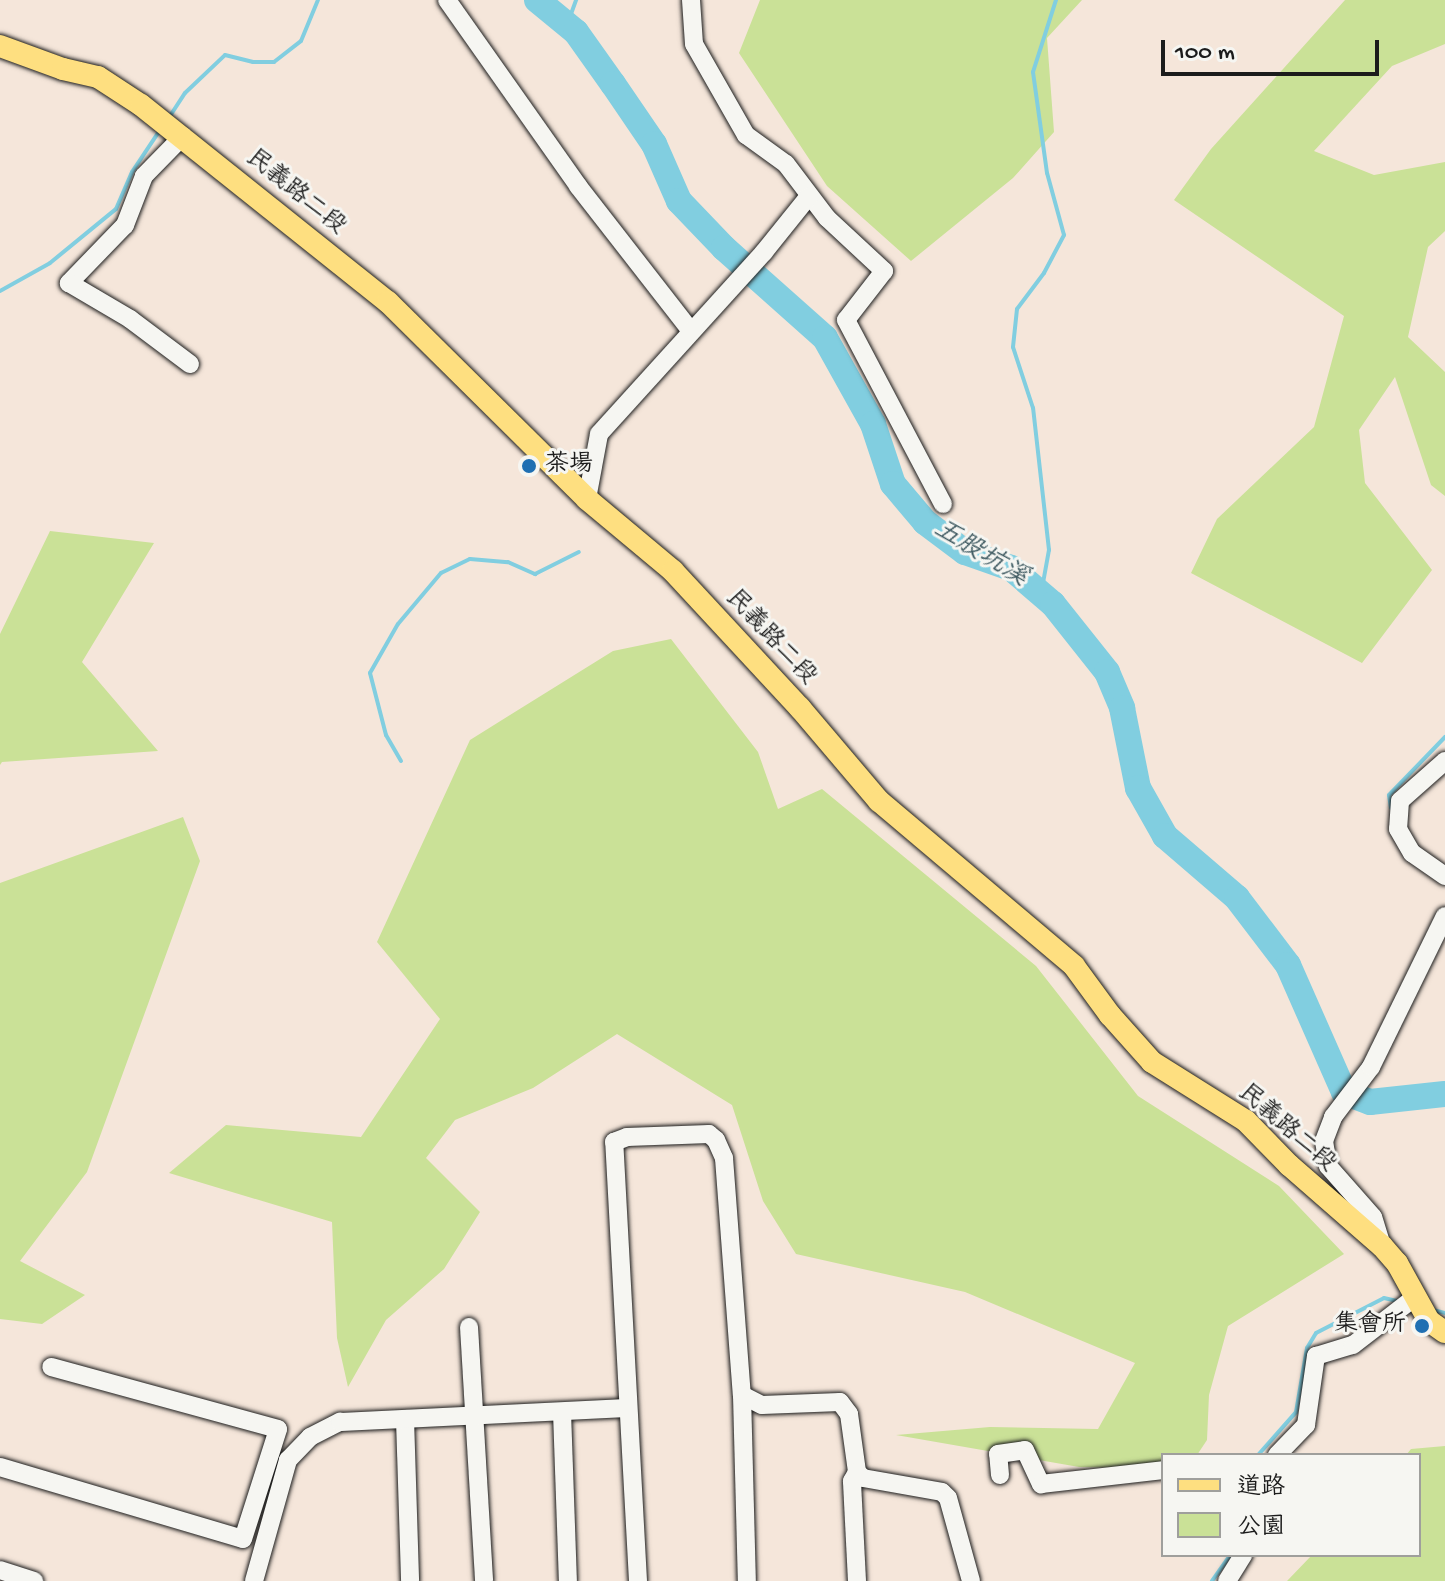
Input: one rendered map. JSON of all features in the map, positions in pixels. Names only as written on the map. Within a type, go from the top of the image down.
[{"type":"main road","name":"民義路二段","points":[[0,46],[63,69],[98,77],[171,127],[388,302],[587,499],[673,571],[800,708],[879,801],[1074,966],[1110,1015],[1152,1062],[1246,1121],[1289,1165],[1382,1246],[1397,1263],[1429,1321],[1445,1332]]},
{"type":"street","points":[[447,0],[578,186],[691,331]]},
{"type":"street","points":[[691,0],[694,44],[746,135],[786,164],[827,218],[884,271],[846,320],[943,504]]},
{"type":"street","points":[[171,127],[144,176],[125,225],[69,283],[130,319],[190,364]]},
{"type":"street","points":[[587,499],[599,434],[764,252],[809,196]]},
{"type":"street","points":[[1445,761],[1400,801],[1398,829],[1412,853],[1445,876]]},
{"type":"street","points":[[1382,1246],[1373,1217],[1328,1166],[1324,1141],[1333,1117],[1371,1067],[1445,916]]},
{"type":"street","points":[[638,1581],[614,1142],[627,1137],[709,1134],[716,1140],[724,1158],[742,1395],[747,1581]]},
{"type":"street","points":[[1279,1453],[1306,1425],[1316,1356],[1353,1345],[1417,1301]]},
{"type":"street","points":[[469,1327],[484,1581]]},
{"type":"street","points":[[0,1467],[243,1539],[278,1429],[51,1367]]},
{"type":"street","points":[[742,1395],[762,1405],[840,1402],[849,1414],[857,1472],[852,1481],[857,1581]]},
{"type":"street","points":[[254,1581],[288,1460],[310,1437],[340,1422],[628,1408]]},
{"type":"street","points":[[562,1412],[568,1581]]},
{"type":"street","points":[[405,1419],[410,1581]]},
{"type":"street","points":[[1000,1475],[998,1454],[1025,1450],[1041,1484],[1161,1470]]},
{"type":"street","points":[[857,1472],[863,1478],[942,1492],[948,1498],[971,1581]]},
{"type":"street","points":[[1227,1581],[1242,1557]]},
{"type":"street","points":[[0,1570],[34,1581]]},
{"type":"green space","points":[[760,0],[1082,0],[1047,38],[1054,132],[1013,178],[911,261],[827,186],[739,53]]},
{"type":"green space","points":[[1345,0],[1445,0],[1445,44],[1392,66],[1314,151],[1374,175],[1445,162],[1445,231],[1428,247],[1408,337],[1445,372],[1445,496],[1431,485],[1395,377],[1359,430],[1365,483],[1432,570],[1362,663],[1191,573],[1217,519],[1314,427],[1344,316],[1174,200],[1211,149]]},
{"type":"green space","points":[[50,531],[154,543],[82,662],[158,751],[2,762],[0,765],[0,634]]},
{"type":"green space","points":[[671,639],[758,752],[778,809],[822,789],[1036,966],[1138,1096],[1279,1186],[1344,1254],[1228,1326],[1209,1395],[1207,1440],[1198,1453],[1161,1453],[1161,1469],[1079,1467],[896,1435],[990,1427],[1098,1429],[1135,1363],[965,1292],[796,1254],[763,1201],[732,1105],[617,1034],[533,1088],[455,1120],[426,1158],[480,1212],[444,1269],[386,1320],[348,1387],[337,1338],[332,1222],[169,1173],[226,1125],[361,1137],[440,1019],[377,942],[470,740],[613,651]]},
{"type":"green space","points":[[183,817],[200,861],[87,1172],[20,1261],[85,1295],[42,1324],[0,1319],[0,883]]},
{"type":"green space","points":[[1445,1446],[1445,1581],[1287,1581],[1310,1557],[1421,1557],[1421,1453],[1408,1453],[1411,1449]]},
{"type":"waterway","points":[[170,116],[185,93],[225,55],[253,62],[274,62],[301,41],[318,0]]},
{"type":"waterway","name":"五股坑溪","points":[[537,0],[576,32],[613,84],[654,144],[679,201],[724,248],[825,338],[873,424],[893,484],[925,522],[965,552],[1011,568],[1053,604],[1107,672],[1122,708],[1138,788],[1165,836],[1237,898],[1288,965],[1344,1092],[1370,1102],[1445,1094]]},
{"type":"waterway","points":[[567,25],[576,0]]},
{"type":"waterway","points":[[1041,594],[1049,550],[1033,408],[1013,347],[1017,309],[1044,273],[1064,235],[1047,173],[1033,72],[1056,0]]},
{"type":"waterway","points":[[0,291],[50,263],[116,209],[132,172],[160,130]]},
{"type":"waterway","points":[[401,761],[386,735],[370,673],[398,624],[441,573],[470,559],[508,562],[535,574],[579,552]]},
{"type":"waterway","points":[[1391,808],[1389,795],[1445,737]]},
{"type":"waterway","points":[[1260,1453],[1296,1412],[1307,1348],[1316,1333],[1384,1298],[1397,1301]]},
{"type":"waterway","points":[[1433,1310],[1445,1313]]},
{"type":"waterway","points":[[1212,1581],[1229,1557]]},
{"type":"place","name":"茶場","points":[[529,466]]},
{"type":"place","name":"集會所","points":[[1422,1326]]}]
